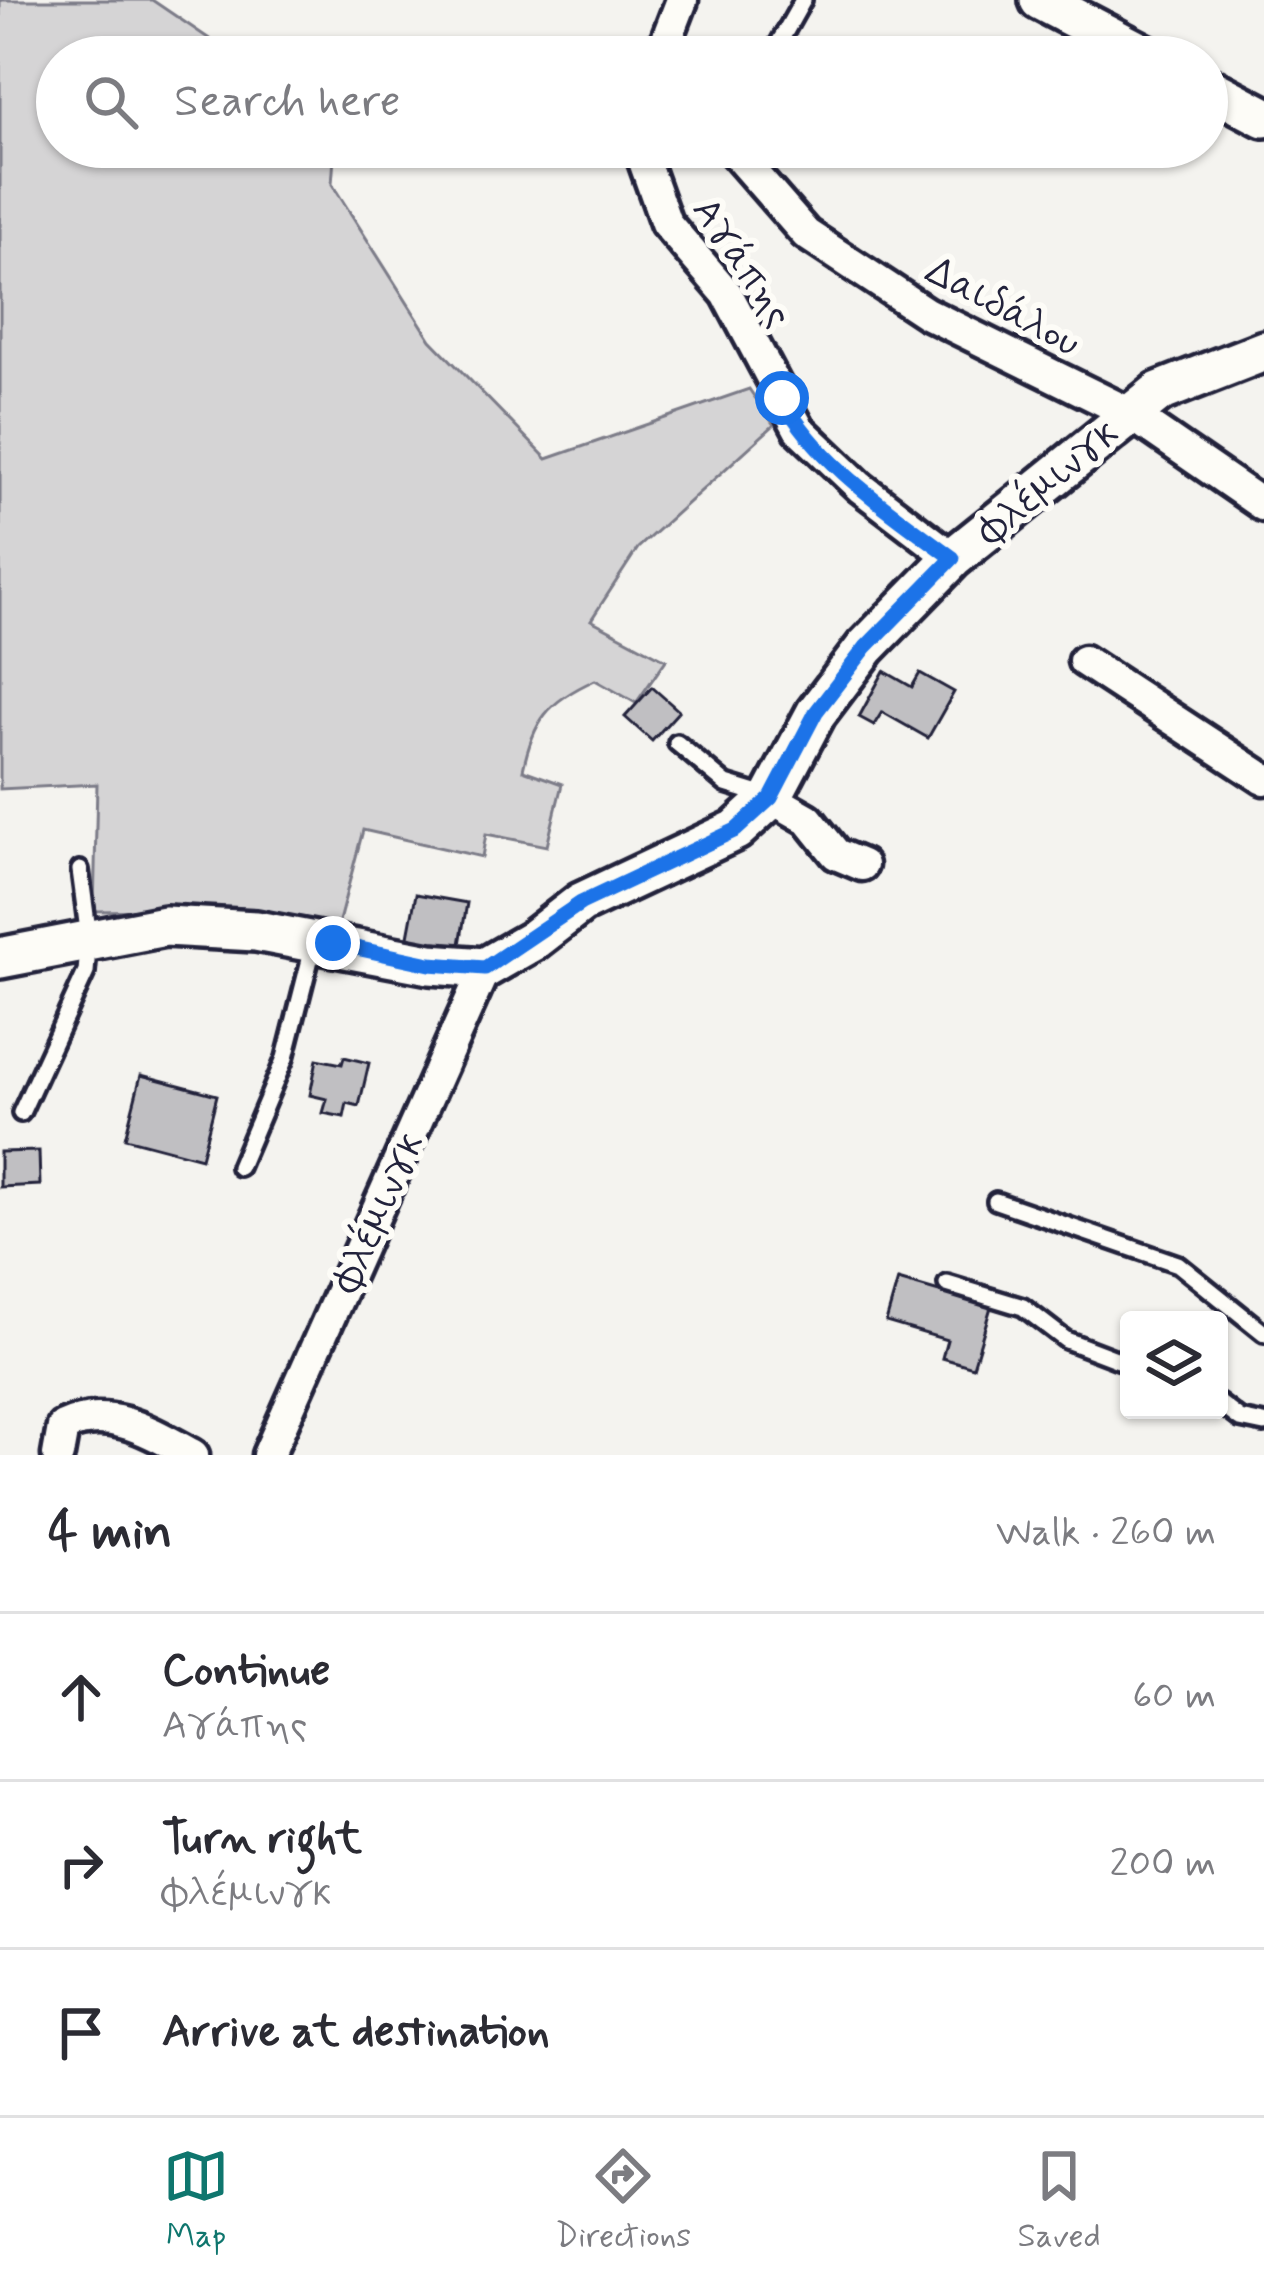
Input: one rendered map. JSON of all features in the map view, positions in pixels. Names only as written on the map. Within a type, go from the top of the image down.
[{"type":"street","points":[[668,36],[682,0]]},
{"type":"street","points":[[1040,0],[1109,36]]},
{"type":"street","points":[[1228,98],[1264,117]]},
{"type":"street","name":"Αγάπης","points":[[646,168],[666,223],[727,295],[799,429],[860,487],[953,558]]},
{"type":"street","name":"Δαιδάλου","points":[[748,168],[806,234],[926,313],[1129,413],[1264,506]]},
{"type":"street","name":"Φλέμινγκ","points":[[268,1455],[485,968],[581,903],[736,830],[771,798],[816,712],[866,647],[953,558],[1159,392],[1264,351]]},
{"type":"street","points":[[1084,661],[1264,778]]},
{"type":"street","points":[[771,798],[808,819],[836,854],[862,865]]},
{"type":"street","points":[[0,958],[165,926],[315,940],[430,964],[485,968]]},
{"type":"street","points":[[58,1455],[63,1427],[81,1418],[140,1426],[193,1455]]},
{"type":"lane","points":[[783,36],[803,0]]},
{"type":"lane","points":[[677,743],[726,784],[771,798]]},
{"type":"lane","points":[[21,1114],[86,972],[89,938],[80,870]]},
{"type":"lane","points":[[238,1167],[285,1058],[315,940]]},
{"type":"lane","points":[[996,1201],[1178,1264],[1264,1333]]},
{"type":"lane","points":[[946,1284],[1023,1307],[1066,1340],[1120,1361]]},
{"type":"lane","points":[[1228,1410],[1240,1420],[1264,1424]]},
{"type":"shaded area","points":[[0,0],[152,0],[205,36],[36,36],[36,168],[333,168],[332,184],[431,340],[547,459],[749,389],[774,425],[638,548],[591,620],[666,660],[636,703],[595,680],[565,696],[545,714],[523,770],[562,784],[547,846],[486,834],[482,857],[363,830],[338,925],[226,909],[94,911],[97,784],[0,789]]},
{"type":"building","points":[[884,671],[912,687],[920,673],[954,692],[928,738],[882,712],[874,725],[859,717]]},
{"type":"building","points":[[652,687],[679,711],[652,741],[625,717]]},
{"type":"building","points":[[416,894],[467,903],[458,956],[406,947]]},
{"type":"building","points":[[344,1057],[369,1063],[359,1106],[347,1103],[344,1117],[323,1113],[327,1099],[310,1095],[317,1059],[342,1064]]},
{"type":"building","points":[[141,1075],[217,1095],[201,1158],[125,1138]]},
{"type":"building","points":[[39,1151],[40,1185],[0,1187],[0,1152]]},
{"type":"building","points":[[898,1280],[991,1307],[973,1367],[942,1358],[947,1340],[886,1322]]},
{"type":"route","points":[[333,943],[430,964],[485,968],[532,941],[581,903],[736,830],[771,798],[816,712],[866,647],[953,558],[860,487],[799,429],[782,398]]}]
